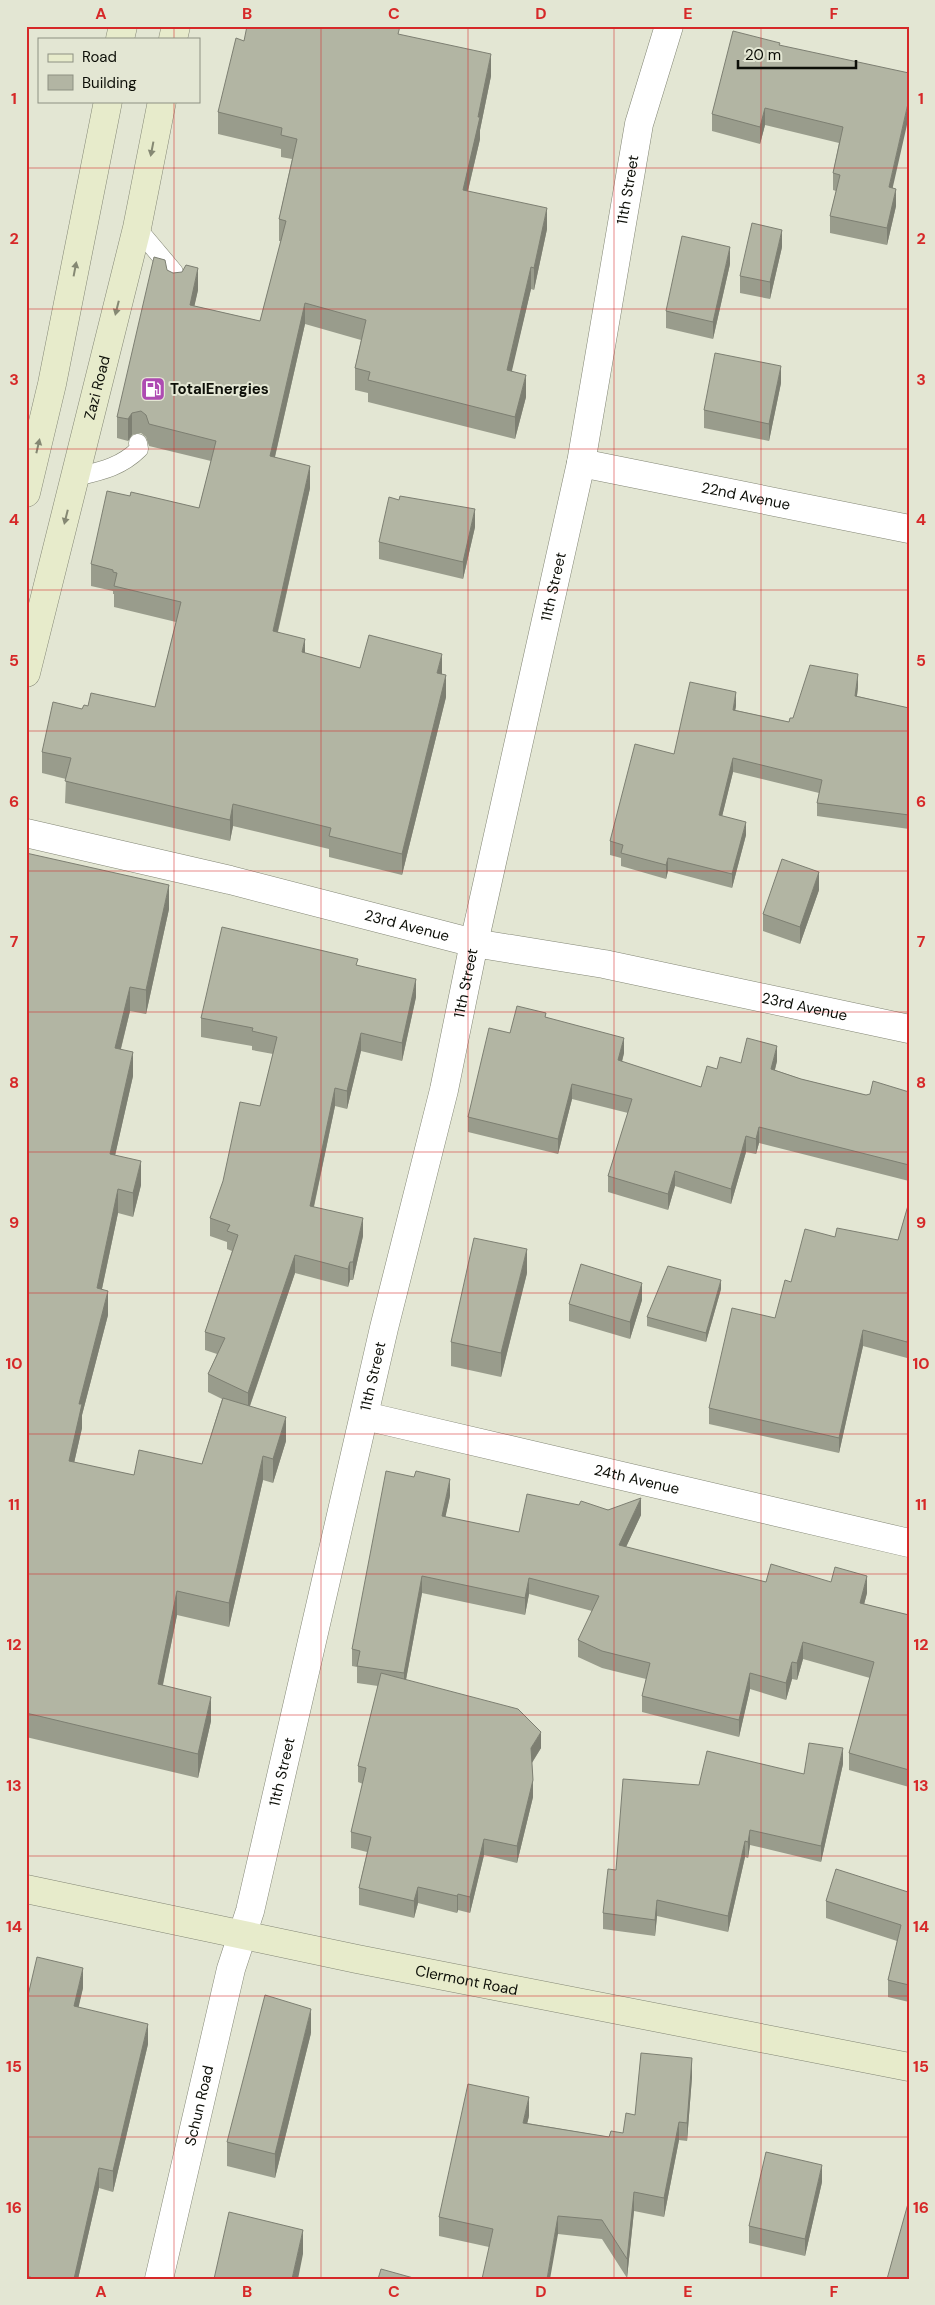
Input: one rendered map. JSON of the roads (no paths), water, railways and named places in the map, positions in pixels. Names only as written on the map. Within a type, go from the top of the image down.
[{"type":"street","name":"11th Street","points":[[242,1935],[250,1911],[279,1777],[365,1416],[384,1328],[444,1090],[474,943],[580,463],[639,124],[670,26]]},
{"type":"street","points":[[26,493],[52,384],[108,102]]},
{"type":"street","name":"Zazi Road","points":[[26,673],[138,228],[162,102]]},
{"type":"street","name":"22nd Avenue","points":[[580,463],[909,529]]},
{"type":"street","name":"23rd Avenue","points":[[26,833],[230,880],[474,943],[604,964],[909,1029]]},
{"type":"street","name":"24th Avenue","points":[[365,1416],[909,1542]]},
{"type":"street","name":"Clermont Road","points":[[26,1889],[357,1959],[909,2067]]},
{"type":"street","name":"Schun Road","points":[[159,2279],[231,1969],[242,1935]]},
{"type":"lane","points":[[138,228],[168,263],[174,272],[176,285]]},
{"type":"lane","points":[[76,477],[110,469],[121,464],[139,448],[138,443]]},
{"type":"place","name":"TotalEnergies","points":[[153,389]]}]
